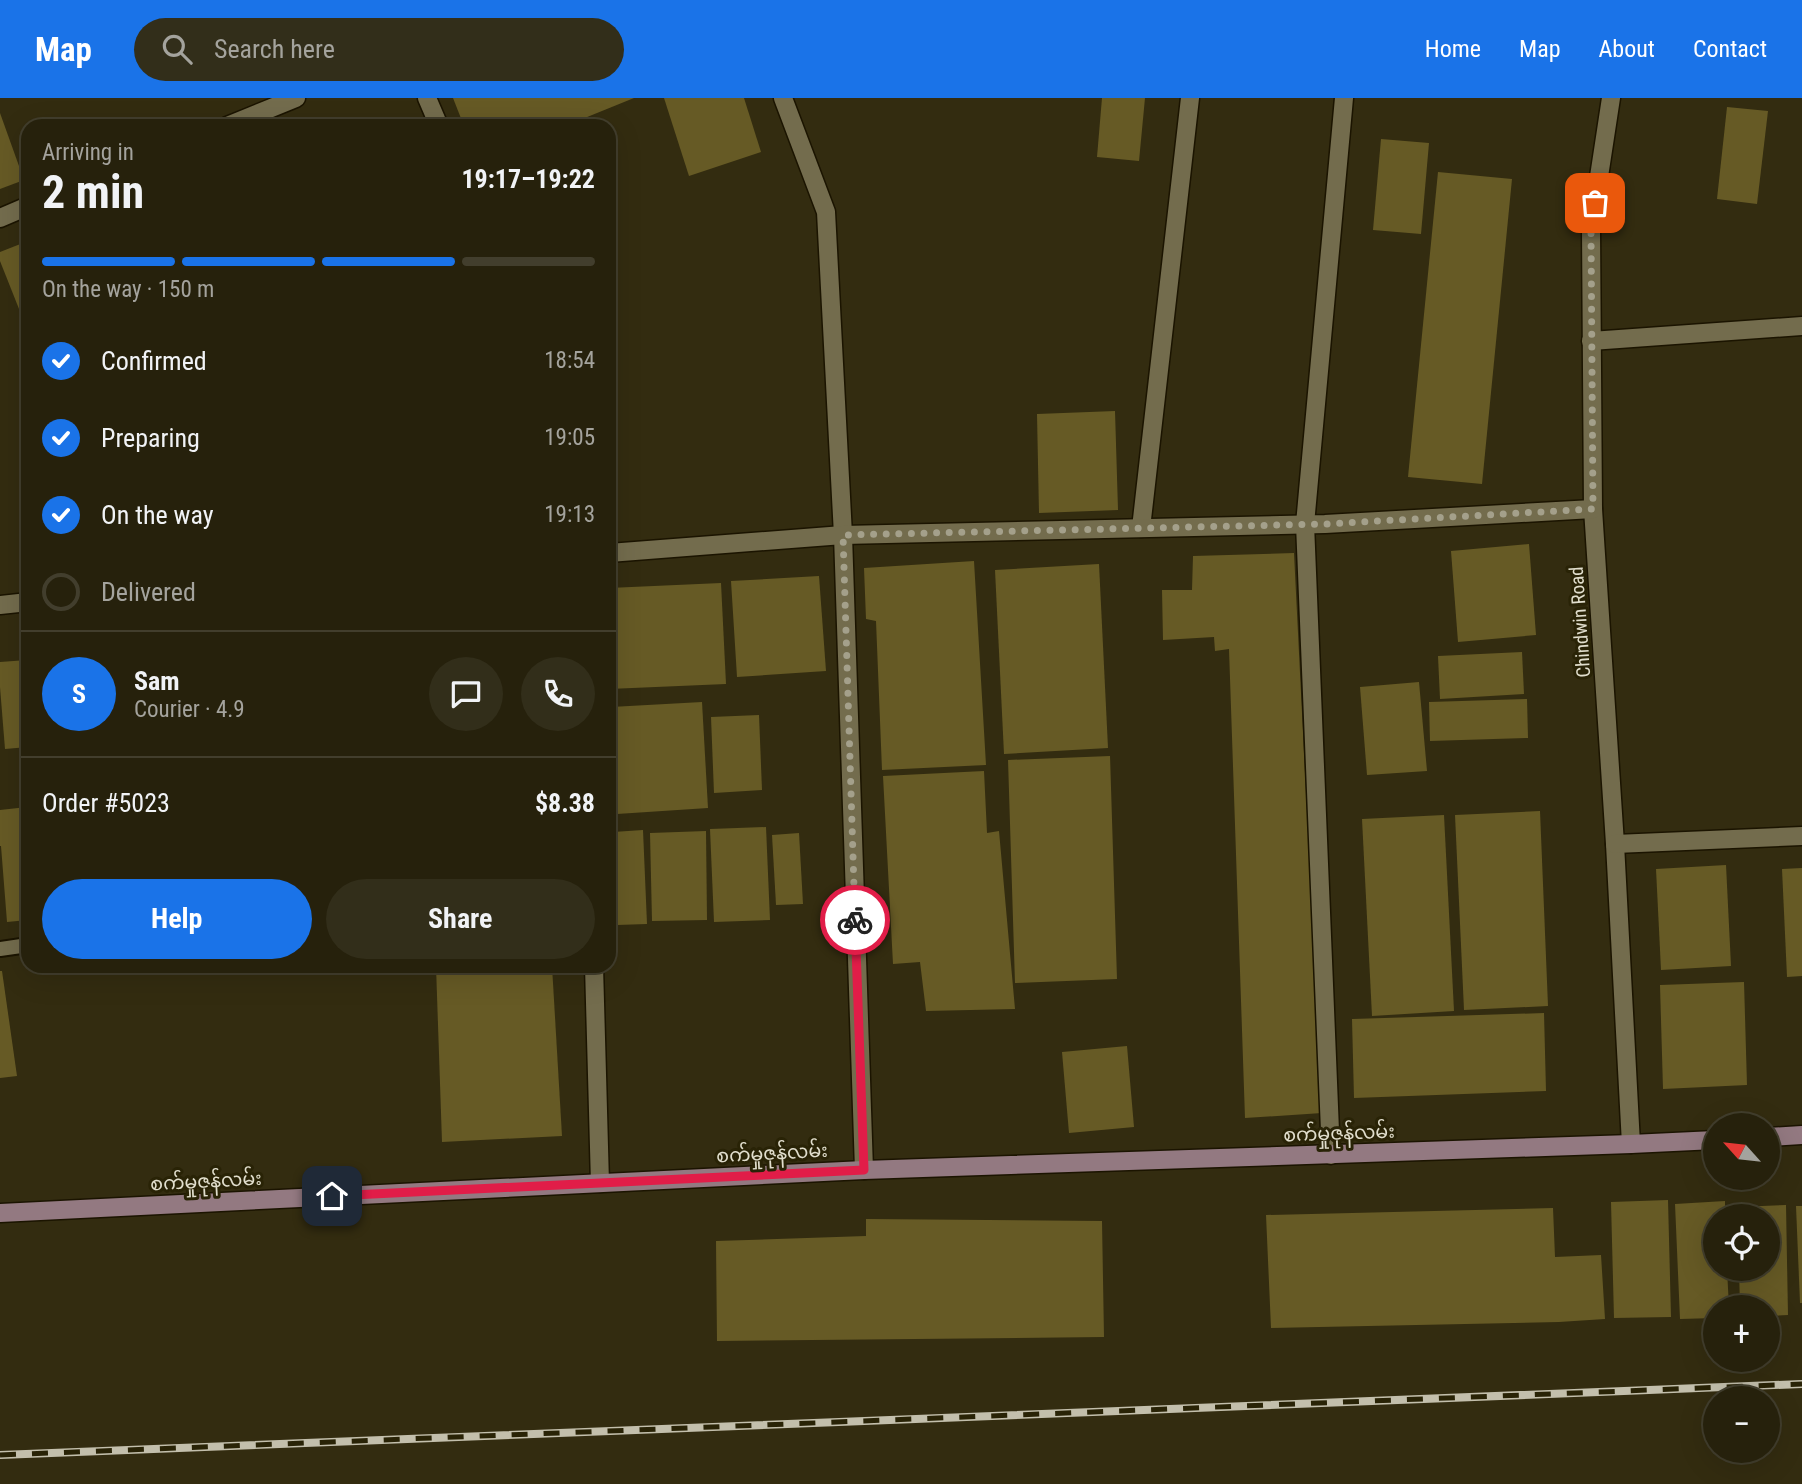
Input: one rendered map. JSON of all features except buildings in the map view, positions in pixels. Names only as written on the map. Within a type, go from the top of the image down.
[{"type":"street","points":[[244,119],[296,98]]},
{"type":"street","points":[[427,98],[436,119]]},
{"type":"street","points":[[783,98],[826,212],[843,535],[864,1170]]},
{"type":"street","points":[[1141,528],[1190,98]]},
{"type":"street","points":[[1331,1155],[1305,524],[1344,98]]},
{"type":"street","name":"Chindwin Road","points":[[1611,98],[1591,229],[1593,509],[1631,1144]]},
{"type":"street","points":[[0,218],[21,209]]},
{"type":"street","points":[[1591,341],[1802,326]]},
{"type":"street","points":[[616,552],[843,535],[1305,524],[1593,509]]},
{"type":"street","points":[[0,605],[21,603]]},
{"type":"street","points":[[1615,844],[1802,836]]},
{"type":"street","points":[[594,973],[600,1183]]},
{"type":"street","points":[[1780,1136],[1802,1135]]},
{"type":"street","name":"စက်မှုဇုန်လမ်း","points":[[0,1213],[864,1170],[1703,1141]]},
{"type":"lane","points":[[0,949],[21,946]]},
{"type":"railway","points":[[0,1455],[1802,1384]]},
{"type":"way so far","points":[[855,920],[843,535],[1325,524],[1593,509],[1591,229],[1595,203]]},
{"type":"route","points":[[332,1196],[864,1170],[855,920]]}]
